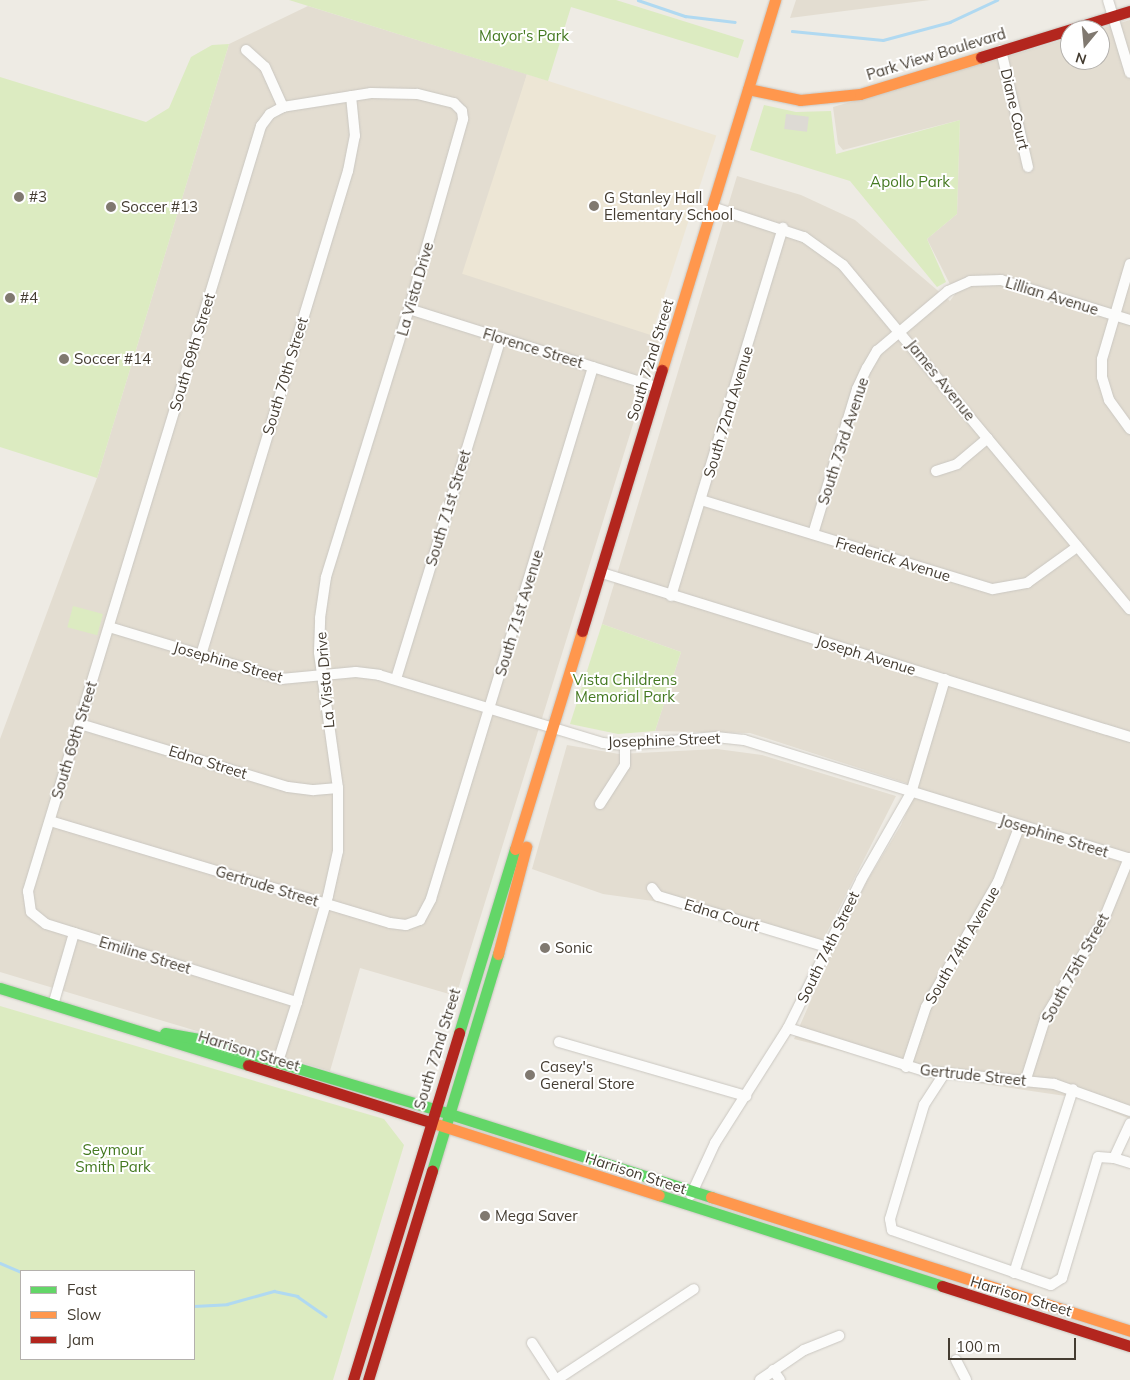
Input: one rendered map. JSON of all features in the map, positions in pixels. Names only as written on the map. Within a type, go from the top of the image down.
[{"type":"main road","name":"South 72nd Street","points":[[353,1380],[434,1109],[602,573],[775,0]]},
{"type":"main road","name":"Park View Boulevard","points":[[748,89],[781,99],[824,100],[860,94],[1130,10]]},
{"type":"main road","name":"South 72nd Street","points":[[368,1380],[498,954],[550,753],[554,728]]},
{"type":"main road","name":"Harrison Street","points":[[0,988],[133,1028],[200,1053],[430,1122],[687,1206],[1130,1346]]},
{"type":"main road","name":"Harrison Street","points":[[133,1028],[204,1040],[434,1109],[1130,1331]]},
{"type":"street","points":[[1108,0],[1130,73]]},
{"type":"street","points":[[246,50],[266,67],[283,107],[351,96]]},
{"type":"street","name":"Diane Court","points":[[1001,50],[1028,168]]},
{"type":"street","name":"La Vista Drive","points":[[274,1074],[326,904],[338,851],[338,788],[321,677],[319,630],[326,577],[409,309],[461,129],[460,109],[450,102],[417,94],[351,96]]},
{"type":"street","name":"South 70th Street","points":[[201,655],[350,162],[355,126],[351,96]]},
{"type":"street","name":"South 69th Street","points":[[32,876],[80,724],[257,136],[267,117],[283,107]]},
{"type":"street","name":"James Avenue","points":[[712,207],[783,228],[804,237],[843,265],[900,330],[1076,547],[1130,609]]},
{"type":"street","name":"South 72nd Avenue","points":[[672,596],[783,228]]},
{"type":"street","points":[[1130,264],[1113,315],[1102,359],[1102,377],[1109,400],[1130,429]]},
{"type":"street","name":"Lillian Avenue","points":[[900,330],[952,288],[988,279],[1011,283],[1130,320]]},
{"type":"street","name":"Florence Street","points":[[409,309],[658,387]]},
{"type":"street","name":"South 73rd Avenue","points":[[813,534],[857,389],[877,351],[900,330]]},
{"type":"street","name":"South 71st Street","points":[[396,679],[501,338]]},
{"type":"street","name":"South 71st Avenue","points":[[443,859],[593,367]]},
{"type":"street","points":[[936,471],[957,464],[988,438]]},
{"type":"street","name":"Frederick Avenue","points":[[701,500],[993,589],[1026,583],[1076,547]]},
{"type":"street","name":"Joseph Avenue","points":[[602,573],[1130,737]]},
{"type":"street","name":"Josephine Street","points":[[109,627],[274,677],[321,677],[363,673],[396,679],[602,743],[625,744],[706,738],[744,740],[1130,859]]},
{"type":"street","name":"South 74th Street","points":[[687,1206],[715,1143],[788,1028],[827,947],[911,793],[945,679]]},
{"type":"street","name":"Edna Street","points":[[80,724],[288,787],[314,790],[338,788]]},
{"type":"street","points":[[600,804],[625,765],[625,744]]},
{"type":"street","name":"Gertrude Street","points":[[50,821],[396,925],[415,922],[428,909],[443,859]]},
{"type":"street","name":"South 74th Avenue","points":[[906,1067],[926,1008],[998,882],[1020,825]]},
{"type":"street","name":"South 75th Street","points":[[1026,1079],[1046,1016],[1104,919],[1130,859]]},
{"type":"street","name":"Emiline Street","points":[[32,876],[28,899],[33,915],[46,924],[297,1002]]},
{"type":"street","name":"Edna Court","points":[[652,888],[658,896],[827,947]]},
{"type":"street","points":[[53,1005],[74,933]]},
{"type":"street","name":"Gertrude Street","points":[[788,1028],[906,1067],[944,1074],[1026,1079],[1073,1090],[1130,1111]]},
{"type":"street","points":[[559,1042],[746,1096]]},
{"type":"street","points":[[944,1074],[924,1105],[890,1218],[892,1230],[1051,1285],[1062,1278],[1098,1157],[1114,1158],[1130,1163]]},
{"type":"street","points":[[1014,1273],[1073,1090]]},
{"type":"street","points":[[1114,1158],[1130,1124]]},
{"type":"street","points":[[532,1342],[556,1380],[694,1289]]},
{"type":"street","points":[[760,1380],[813,1345],[839,1336]]},
{"type":"street","points":[[956,1360],[966,1380]]},
{"type":"street","points":[[773,1370],[780,1380]]},
{"type":"shaded area","points":[[796,0],[930,0],[790,18]]},
{"type":"shaded area","points":[[308,6],[527,74],[472,276],[661,334],[456,996],[360,968],[330,1071],[0,972],[0,739],[97,478],[229,44]]},
{"type":"shaded area","points":[[1130,20],[1130,1119],[1079,1098],[958,1080],[794,1039],[835,945],[867,881],[901,825],[918,787],[750,733],[655,731],[681,652],[602,624],[737,176],[801,195],[855,220],[950,301],[955,294],[927,239],[957,214],[960,120],[843,150],[838,144],[833,107],[1060,41],[1060,70],[1110,70],[1110,26]]},
{"type":"shaded area","name":"G Stanley Hall Elementary School","points":[[527,74],[716,135],[651,335],[462,274]]},
{"type":"shaded area","points":[[786,114],[809,117],[807,132],[784,129]]},
{"type":"shaded area","points":[[567,745],[619,754],[717,749],[762,755],[896,796],[819,948],[653,901],[603,894],[532,869]]},
{"type":"green space","name":"Mayor's Park","points":[[289,0],[616,0],[744,40],[738,58],[571,7],[548,81]]},
{"type":"green space","points":[[229,44],[97,478],[0,447],[0,77],[146,122],[169,108],[191,57],[212,45]]},
{"type":"green space","name":"Apollo Park","points":[[764,105],[796,112],[831,111],[836,154],[960,120],[957,214],[927,239],[946,282],[937,287],[850,181],[750,150]]},
{"type":"green space","points":[[73,606],[103,614],[97,635],[67,627]]},
{"type":"green space","name":"Vista Childrens Memorial Park","points":[[602,624],[681,652],[655,731],[618,734],[570,724]]},
{"type":"green space","name":"Seymour Smith Park","points":[[0,1006],[384,1119],[404,1145],[333,1380],[0,1380]]},
{"type":"waterway","points":[[638,0],[685,16],[735,22]]},
{"type":"waterway","points":[[792,31],[883,40],[950,22],[997,0]]},
{"type":"waterway","points":[[0,1263],[20,1272]]},
{"type":"waterway","points":[[195,1306],[227,1304],[274,1291],[297,1296],[326,1316]]},
{"type":"traffic: fast","points":[[459,1033],[515,849]]},
{"type":"traffic: fast","points":[[432,1171],[498,954]]},
{"type":"traffic: fast","points":[[0,988],[248,1065]]},
{"type":"traffic: fast","points":[[165,1033],[204,1040],[434,1109]]},
{"type":"traffic: fast","points":[[434,1109],[711,1197]]},
{"type":"traffic: fast","points":[[659,1195],[942,1286]]},
{"type":"traffic: slow","points":[[662,370],[775,0]]},
{"type":"traffic: slow","points":[[748,89],[800,100],[860,94],[981,57]]},
{"type":"traffic: slow","points":[[515,849],[582,631]]},
{"type":"traffic: slow","points":[[498,954],[526,847]]},
{"type":"traffic: slow","points":[[430,1122],[659,1195]]},
{"type":"traffic: slow","points":[[711,1197],[1130,1331]]},
{"type":"traffic: jam","points":[[981,57],[1130,11]]},
{"type":"traffic: jam","points":[[582,631],[662,370]]},
{"type":"traffic: jam","points":[[353,1380],[459,1033]]},
{"type":"traffic: jam","points":[[248,1065],[430,1122]]},
{"type":"traffic: jam","points":[[368,1380],[432,1171]]},
{"type":"traffic: jam","points":[[942,1286],[1130,1346]]},
{"type":"place","name":"#3","points":[[19,197]]},
{"type":"place","name":"G Stanley Hall Elementary School","points":[[594,206]]},
{"type":"place","name":"Soccer #13","points":[[111,207]]},
{"type":"place","name":"#4","points":[[10,298]]},
{"type":"place","name":"Soccer #14","points":[[64,359]]},
{"type":"place","name":"Sonic","points":[[545,948]]},
{"type":"place","name":"Casey's General Store","points":[[530,1075]]},
{"type":"place","name":"Mega Saver","points":[[485,1216]]}]
